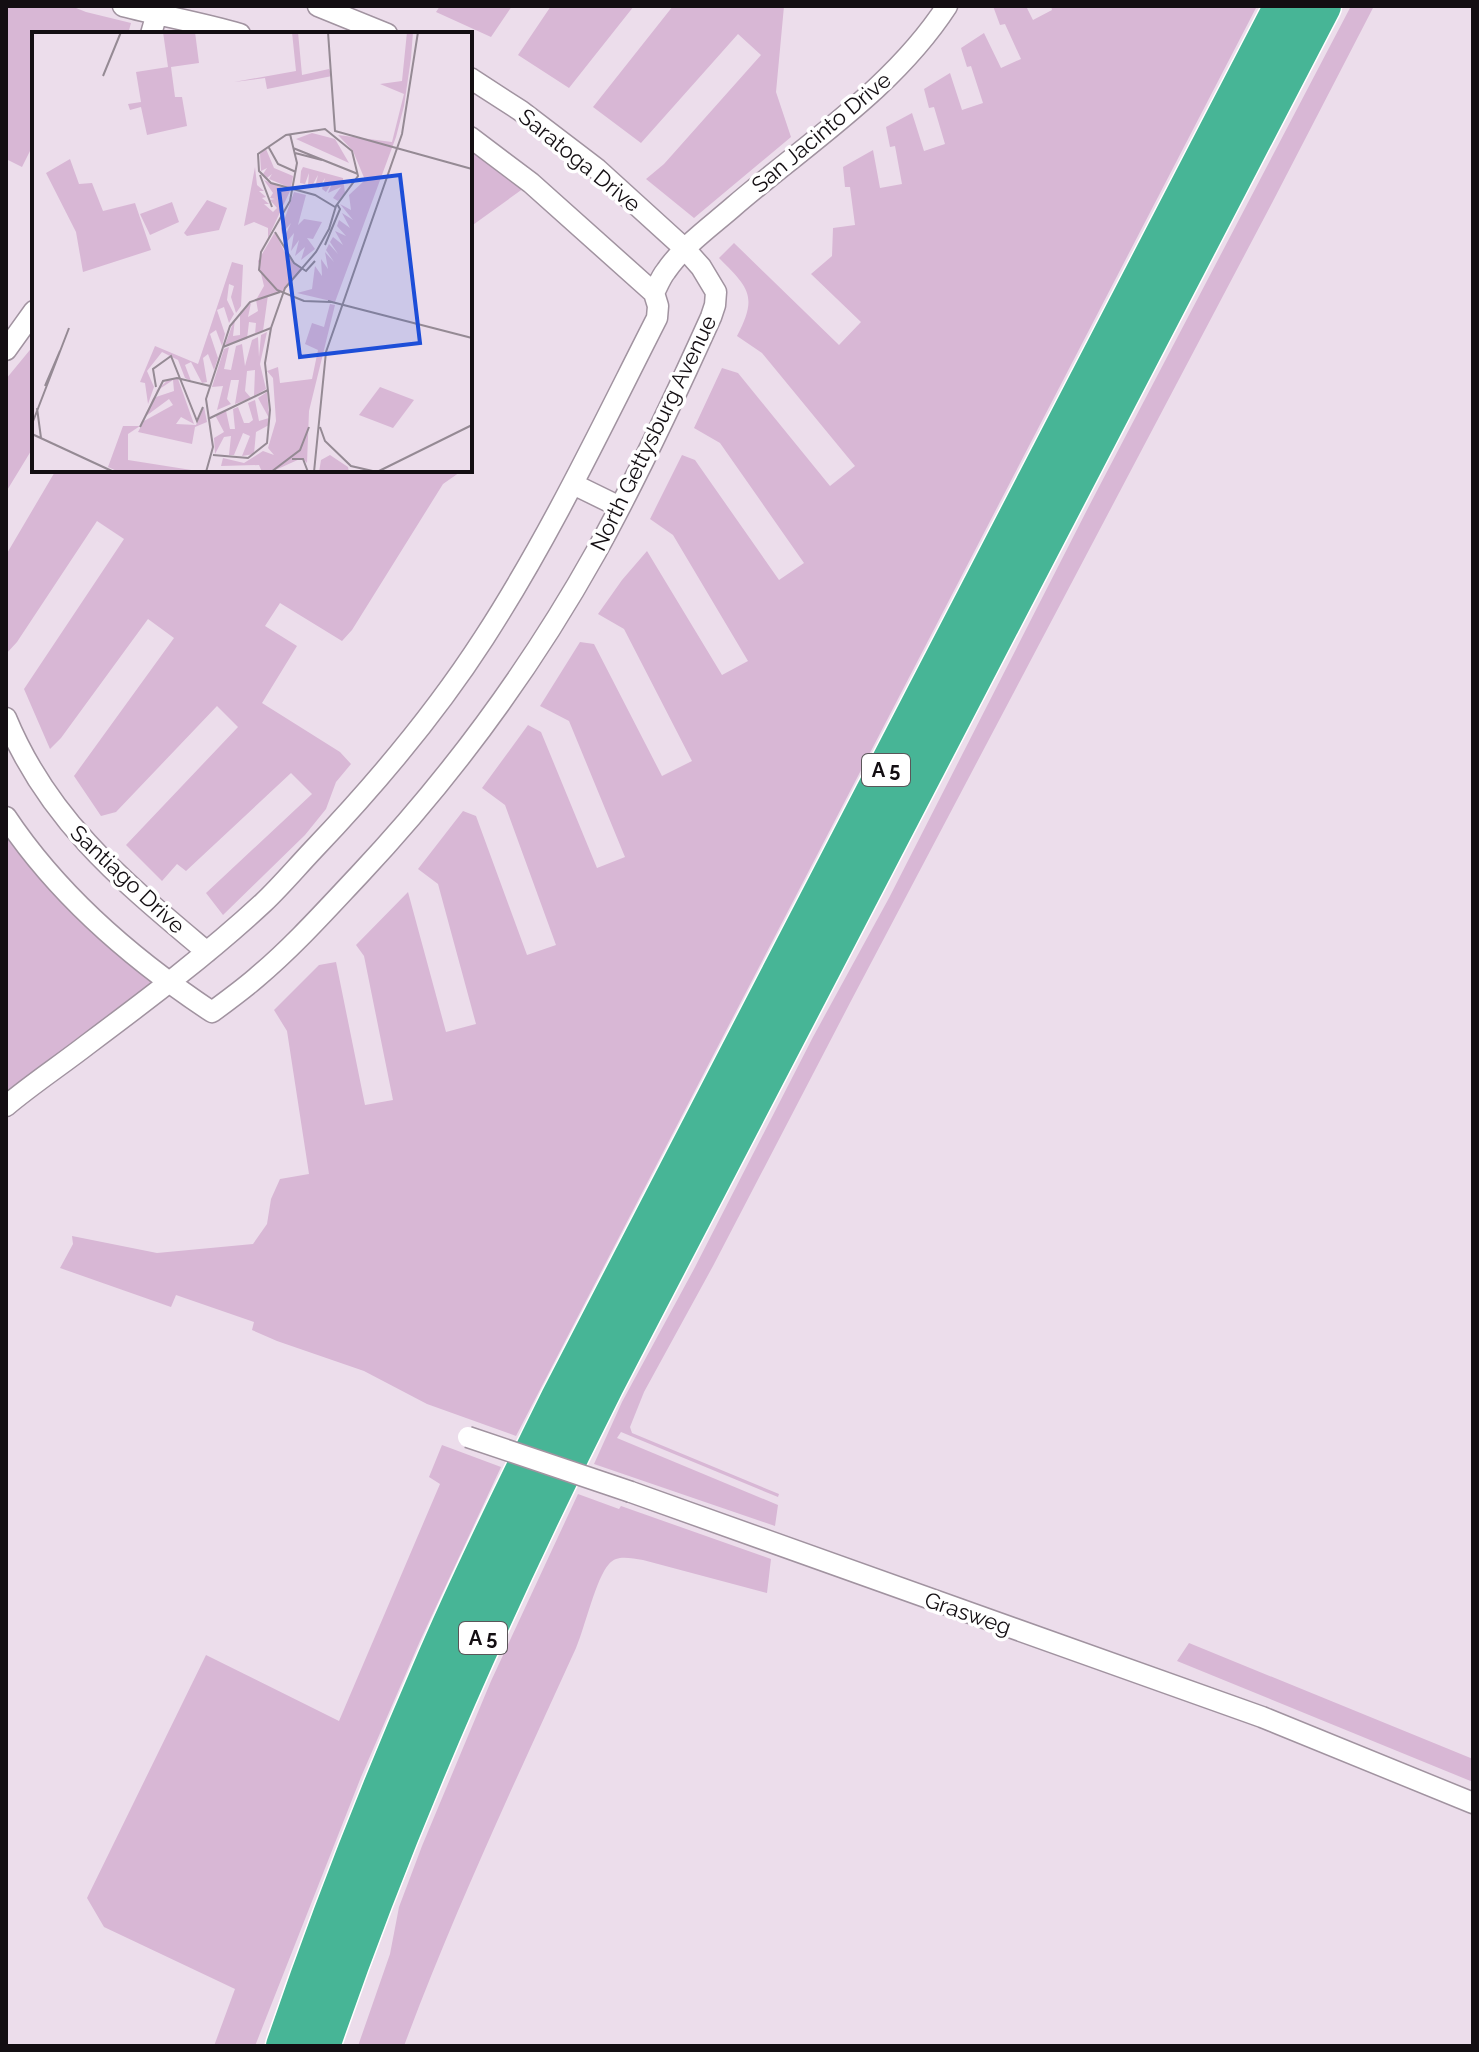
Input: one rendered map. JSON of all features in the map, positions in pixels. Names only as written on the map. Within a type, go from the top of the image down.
[{"type":"highway","name":"A 5","points":[[285,2046],[362,1836],[431,1671],[560,1398],[1283,6]]},
{"type":"highway","name":"A 5","points":[[324,2040],[400,1834],[442,1732],[540,1514],[1322,6]]},
{"type":"highway","name":"A 5","points":[[263,2046],[275,2018],[310,1972]]},
{"type":"street","points":[[123,6],[156,18],[199,23],[233,32]]},
{"type":"street","points":[[318,6],[382,32]]},
{"type":"street","name":"San Jacinto Drive","points":[[685,249],[870,95],[903,62],[947,6]]},
{"type":"street","name":"Saratoga Drive","points":[[472,79],[521,111],[597,169],[685,249]]},
{"type":"street","points":[[6,1106],[207,952],[264,902],[361,800],[445,695],[484,638],[573,484],[657,318],[658,306],[654,293],[531,183],[472,139]]},
{"type":"street","points":[[654,293],[666,271],[685,249]]},
{"type":"street","name":"North Gettysburg Avenue","points":[[169,984],[212,1012],[256,978],[322,915],[407,824],[478,736],[533,657],[595,553],[668,411],[715,305],[716,292],[710,280],[685,249]]},
{"type":"street","points":[[6,350],[32,314]]},
{"type":"street","points":[[573,484],[620,507]]},
{"type":"street","name":"Santiago Drive","points":[[6,718],[29,769],[78,834],[145,899],[207,952]]},
{"type":"street","points":[[6,817],[43,868],[74,900],[169,984]]},
{"type":"street","name":"Grasweg","points":[[464,1435],[1262,1717],[1473,1803]]},
{"type":"shaded area","points":[[6,6],[71,6],[131,23],[129,32],[32,32],[32,147],[22,167],[6,159]]},
{"type":"shaded area","points":[[440,6],[512,6],[491,37],[436,12]]},
{"type":"shaded area","points":[[551,6],[634,6],[569,88],[518,55]]},
{"type":"shaded area","points":[[673,6],[784,6],[776,92],[791,137],[694,218],[646,179],[664,164],[761,55],[738,34],[641,143],[593,107]]},
{"type":"shaded area","points":[[993,6],[1026,6],[1033,20],[1052,10],[1051,6],[1257,6],[516,1436],[427,1404],[364,1371],[277,1341],[252,1330],[254,1322],[176,1295],[171,1307],[60,1268],[73,1244],[72,1236],[157,1253],[253,1244],[267,1224],[271,1199],[280,1179],[309,1174],[287,1031],[274,1010],[319,965],[336,962],[365,1105],[393,1100],[364,956],[356,945],[408,892],[446,1032],[476,1024],[438,884],[418,869],[463,811],[476,816],[527,955],[556,945],[505,805],[482,788],[528,725],[541,732],[597,868],[625,857],[569,721],[540,706],[580,642],[594,644],[662,776],[692,761],[624,629],[598,614],[647,551],[722,675],[748,661],[673,535],[650,519],[682,455],[695,460],[779,580],[804,563],[720,443],[694,428],[722,368],[738,373],[830,486],[855,466],[762,353],[737,336],[747,311],[747,293],[719,258],[734,243],[839,345],[861,322],[811,274],[832,256],[833,228],[855,225],[850,187],[845,187],[843,167],[873,150],[880,188],[902,184],[895,146],[890,147],[886,127],[912,113],[924,151],[945,144],[934,107],[929,108],[924,89],[950,73],[962,110],[983,103],[971,66],[967,67],[961,48],[984,33],[1001,68],[1021,59],[1005,24],[1000,25]]},
{"type":"shaded area","points":[[1351,6],[1374,6],[644,1392],[630,1427],[632,1433],[779,1494],[778,1497],[621,1432],[617,1438],[778,1505],[775,1526],[594,1464],[622,1402],[889,898],[1089,506]]},
{"type":"shaded area","points":[[472,139],[531,183],[472,226]]},
{"type":"shaded area","points":[[32,347],[32,449],[6,492],[6,379]]},
{"type":"shaded area","points":[[55,472],[460,472],[443,484],[352,630],[342,641],[280,603],[265,626],[297,646],[262,703],[340,752],[351,764],[336,782],[326,809],[305,835],[223,915],[206,893],[312,794],[291,773],[186,871],[177,864],[162,881],[126,845],[238,727],[217,706],[116,812],[101,816],[74,776],[174,638],[148,619],[50,749],[24,689],[124,539],[97,521],[6,654],[6,555]]},
{"type":"shaded area","points":[[6,817],[169,984],[6,1106]]},
{"type":"shaded area","points":[[442,1445],[501,1467],[361,1777],[255,2046],[214,2046],[235,1989],[104,1927],[87,1898],[206,1655],[339,1721],[440,1484],[429,1477]]},
{"type":"shaded area","points":[[578,1494],[771,1559],[767,1593],[643,1560],[621,1558],[609,1564],[595,1591],[576,1648],[465,1896],[404,2046],[358,2046],[390,1954],[399,1907],[422,1846],[491,1681]]},
{"type":"shaded area","points":[[1189,1643],[1473,1759],[1473,1782],[1177,1661]]}]
